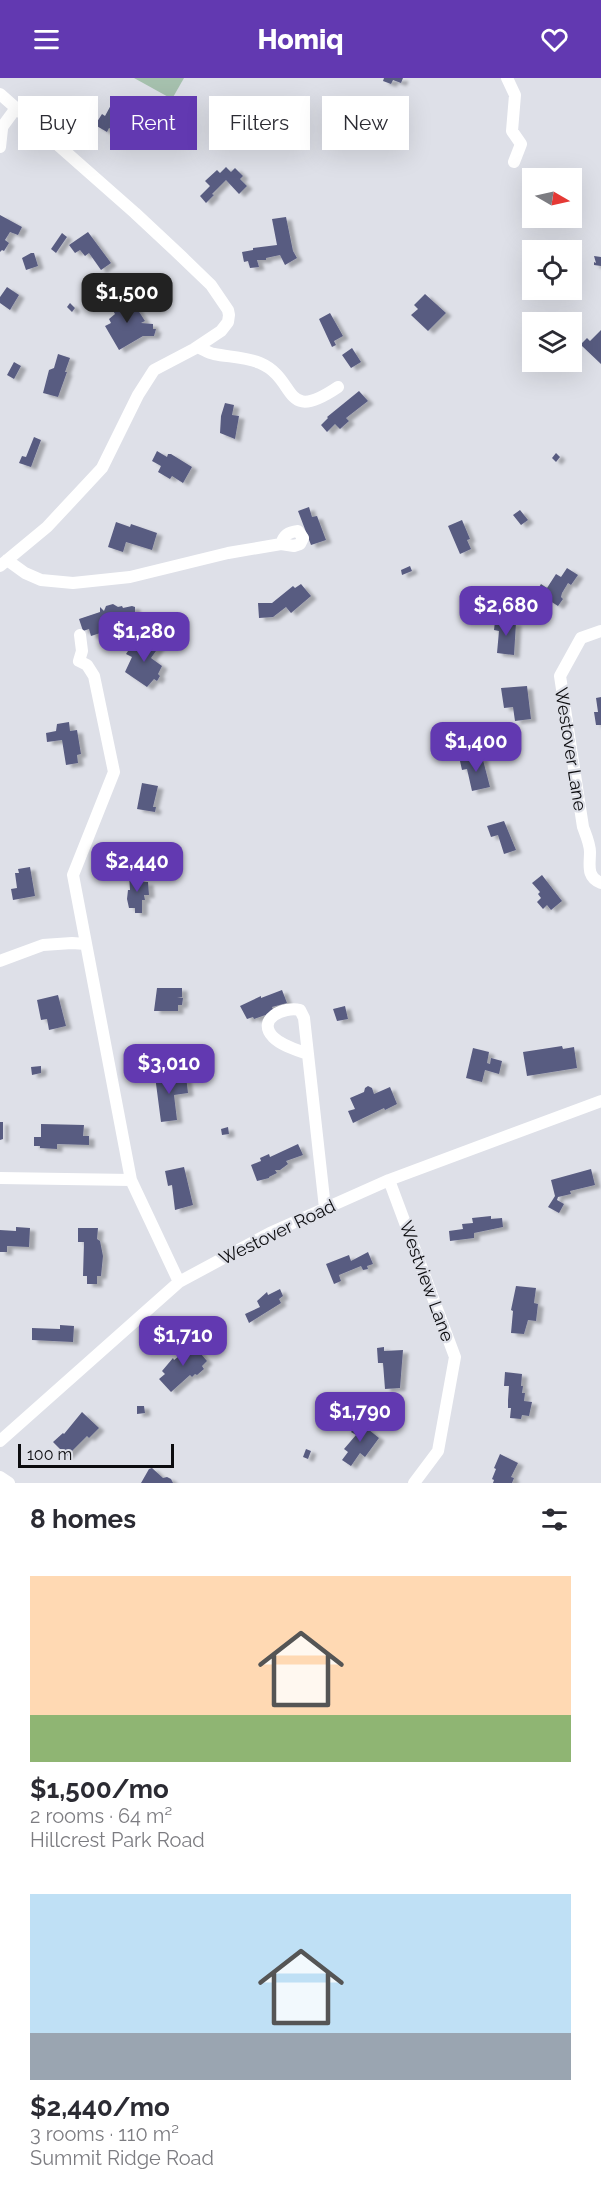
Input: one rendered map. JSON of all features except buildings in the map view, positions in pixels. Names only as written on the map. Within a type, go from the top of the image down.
[{"type":"street","points":[[507,78],[514,95],[512,131],[521,144],[514,162]]},
{"type":"street","points":[[0,94],[135,213],[211,285],[228,310],[228,322],[221,331],[154,370],[138,395],[102,468],[47,527],[4,563],[40,580],[73,583],[130,577],[228,553],[281,544]]},
{"type":"street","points":[[0,147],[1,130],[16,108]]},
{"type":"street","points":[[197,347],[213,354],[258,362],[268,367],[297,399],[306,402],[321,398],[338,387]]},
{"type":"street","name":"Westover Lane","points":[[601,631],[581,638],[560,676],[584,827],[596,850],[590,872],[592,877],[601,883]]},
{"type":"street","points":[[81,635],[80,661],[91,670],[101,706],[114,772],[73,875],[131,1180],[179,1282]]},
{"type":"street","points":[[0,961],[43,945],[86,944]]},
{"type":"street","points":[[308,1054],[325,1208]]},
{"type":"street","name":"Westover Road","points":[[0,1441],[179,1282],[270,1233],[389,1180],[601,1101]]},
{"type":"street","points":[[0,1178],[131,1180]]},
{"type":"street","name":"Westview Lane","points":[[389,1180],[455,1357],[438,1451],[414,1483]]},
{"type":"street","points":[[0,1477],[9,1483]]},
{"type":"green space","points":[[134,78],[184,78],[174,96],[167,96]]}]
